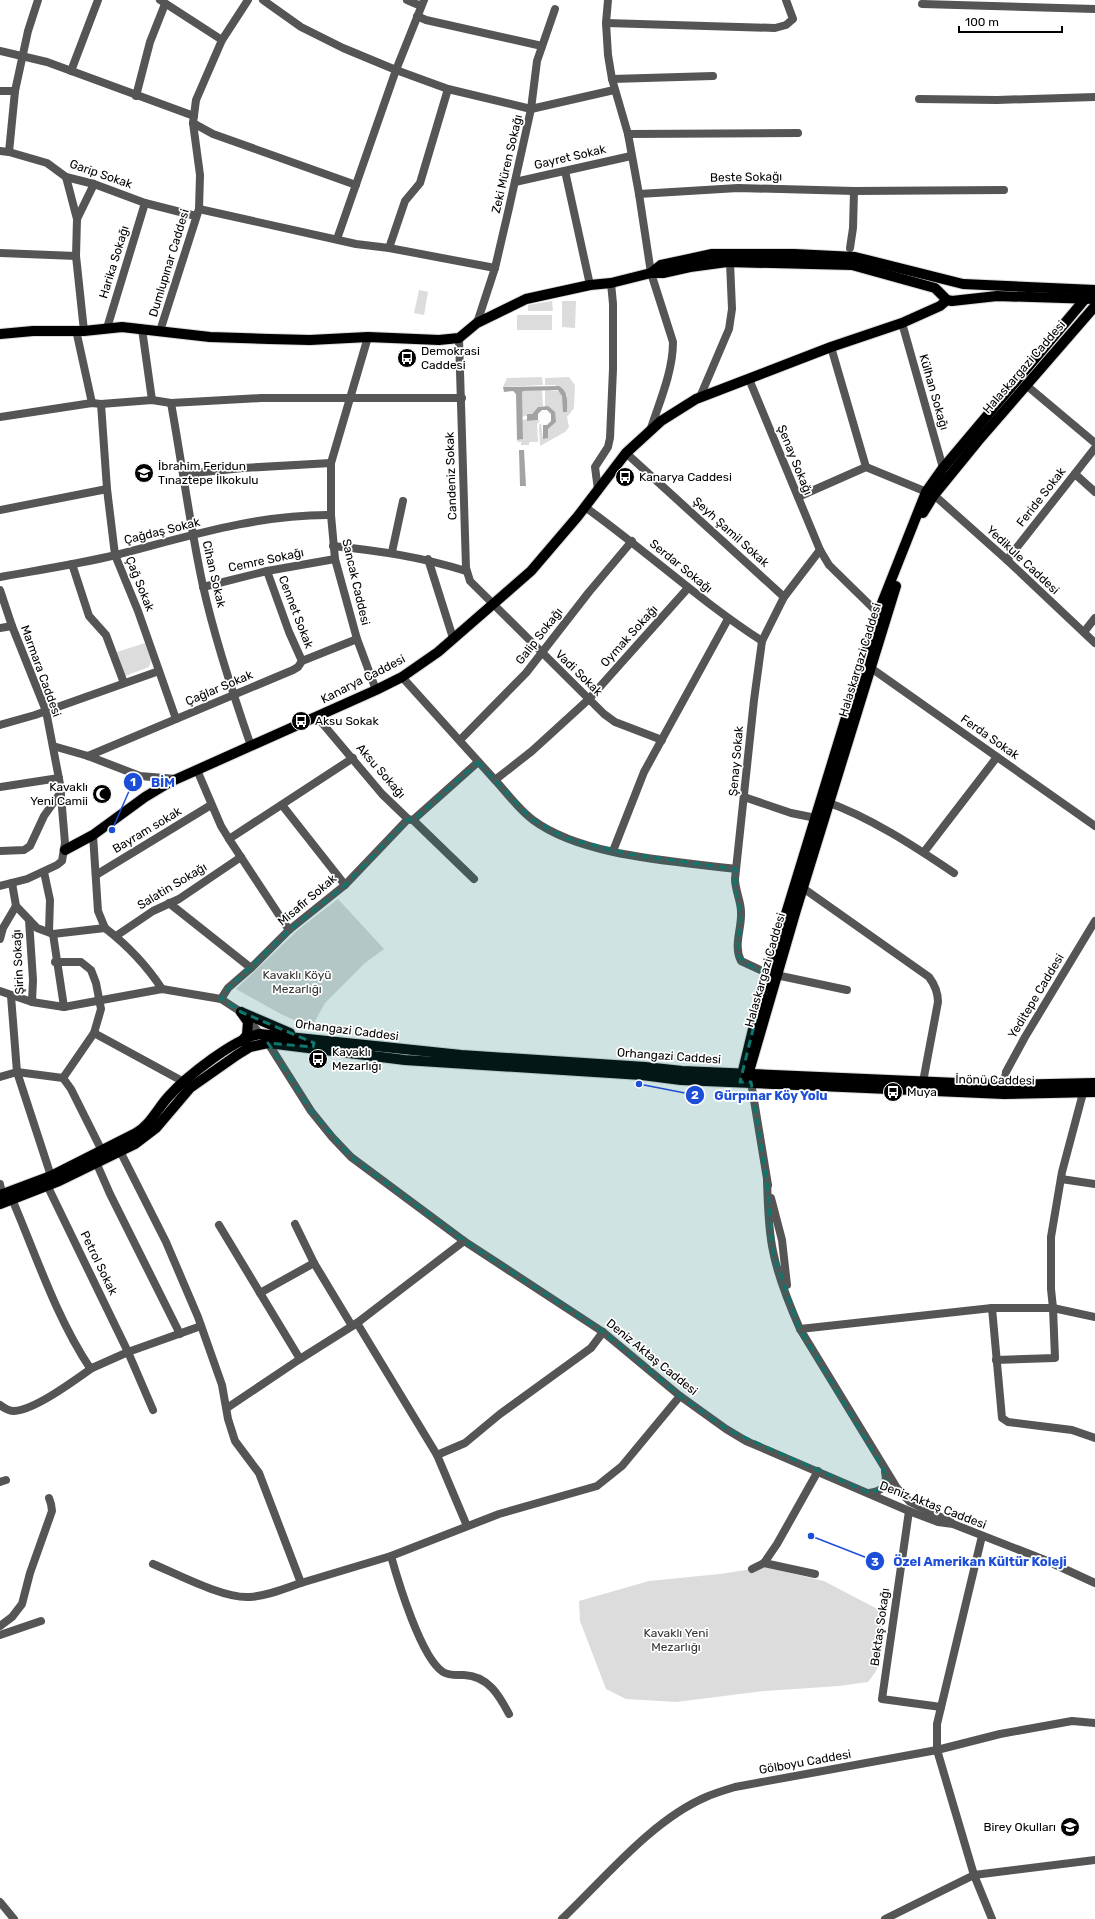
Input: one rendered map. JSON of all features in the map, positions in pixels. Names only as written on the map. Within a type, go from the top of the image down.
[{"type":"main road","points":[[651,273],[660,265],[712,254],[794,254],[855,257],[956,282],[980,286],[1095,290]]},
{"type":"main road","points":[[0,334],[33,330],[80,331],[107,328],[142,329],[210,337],[310,340],[368,337],[439,340],[459,338],[477,323],[526,298],[590,285],[611,283],[651,273],[663,273],[690,266],[730,262],[852,265],[935,288],[948,299],[958,299],[963,293],[963,289],[956,282]]},
{"type":"main road","points":[[948,299],[943,289],[946,285],[956,282]]},
{"type":"main road","points":[[948,299],[997,296],[1090,299]]},
{"type":"main road","name":"Kanarya Caddesi","points":[[64,850],[93,835],[156,790],[176,779],[376,690],[402,676],[438,652],[493,602],[531,571],[585,507],[626,453],[661,421],[700,397],[831,347],[902,323],[940,306],[948,299]]},
{"type":"main road","points":[[746,1078],[772,974],[799,885],[816,818],[825,802],[878,613],[930,494],[943,468],[1090,299]]},
{"type":"main road","name":"Halaskargazi Caddesi","points":[[799,885],[825,802],[871,668],[893,593],[930,494],[1095,306]]},
{"type":"main road","points":[[241,1012],[301,1038]]},
{"type":"main road","points":[[241,1012],[248,1022],[247,1035],[242,1040]]},
{"type":"main road","name":"Orhangazi Caddesi","points":[[1,1195],[12,1199],[49,1181],[145,1127],[168,1097],[184,1082],[242,1040],[260,1034],[301,1038],[398,1054]]},
{"type":"main road","name":"Orhangazi Caddesi","points":[[1,1195],[49,1181],[96,1162],[120,1151],[150,1134],[182,1095],[203,1078],[244,1051],[268,1043],[681,1075],[966,1088]]},
{"type":"main road","points":[[1083,1089],[1095,1083]]},
{"type":"main road","points":[[966,1088],[1004,1085],[1034,1090],[1083,1089],[1095,1092]]},
{"type":"main road","name":"İnönü Caddesi","points":[[966,1088],[1034,1090]]},
{"type":"street","points":[[9,152],[15,91],[22,56],[38,0]]},
{"type":"street","points":[[71,71],[98,0]]},
{"type":"street","name":"Dumlupınar Caddesi","points":[[160,331],[197,213],[200,176],[193,119],[196,100],[222,40],[248,0]]},
{"type":"street","points":[[264,0],[301,27],[396,70],[448,89],[531,109],[614,90]]},
{"type":"street","points":[[337,239],[396,70],[422,3],[407,0]]},
{"type":"street","points":[[608,0],[606,24],[608,55],[614,90],[628,134],[651,273],[673,342],[673,353],[667,378],[650,431]]},
{"type":"street","points":[[606,24],[775,28],[786,25],[793,19],[786,0]]},
{"type":"street","points":[[136,96],[150,42],[163,2],[222,40]]},
{"type":"street","points":[[922,4],[1095,9]]},
{"type":"street","name":"Zeki Müren Sokağı","points":[[477,323],[495,268],[515,182],[531,109],[537,61],[555,9]]},
{"type":"street","points":[[417,16],[433,22],[542,46]]},
{"type":"street","points":[[0,51],[71,71],[193,119],[213,134],[356,185]]},
{"type":"street","points":[[612,79],[713,76]]},
{"type":"street","points":[[389,248],[405,201],[420,183],[448,89]]},
{"type":"street","points":[[0,91],[15,91]]},
{"type":"street","points":[[919,98],[997,100],[1095,97]]},
{"type":"street","points":[[628,134],[798,133]]},
{"type":"street","name":"Garip Sokak","points":[[0,151],[9,152],[47,163],[66,177],[94,184],[145,203],[337,239],[356,244],[389,248],[495,268]]},
{"type":"street","name":"Gayret Sokak","points":[[515,182],[631,156]]},
{"type":"street","points":[[565,171],[590,285]]},
{"type":"street","points":[[66,177],[77,219],[76,256],[80,331],[92,403]]},
{"type":"street","points":[[77,219],[94,184]]},
{"type":"street","name":"Beste Sokağı","points":[[639,194],[738,188],[854,191],[1004,190]]},
{"type":"street","points":[[850,248],[853,228],[854,191]]},
{"type":"street","name":"Harika Sokağı","points":[[107,328],[145,203]]},
{"type":"street","points":[[0,253],[76,256]]},
{"type":"street","points":[[700,397],[729,329],[732,308],[730,262]]},
{"type":"street","points":[[598,490],[595,467],[608,447],[610,438],[613,354],[613,304],[611,283]]},
{"type":"street","name":"Külhan Sokağı","points":[[902,323],[943,468]]},
{"type":"street","points":[[142,329],[152,400]]},
{"type":"street","name":"Sancak Caddesi","points":[[368,337],[331,463],[331,515],[335,558],[357,639],[376,690]]},
{"type":"street","name":"Candeniz Sokak","points":[[459,338],[466,571],[470,581],[478,591],[493,602]]},
{"type":"street","points":[[798,497],[866,467],[831,347]]},
{"type":"street","name":"Şenay Sokağı","points":[[749,379],[820,550],[829,564],[878,613]]},
{"type":"street","points":[[1026,384],[1095,443]]},
{"type":"street","points":[[0,417],[92,403],[101,404],[152,400],[171,403],[261,398],[462,398]]},
{"type":"street","name":"Cihan Sokak","points":[[171,403],[203,587],[233,696],[251,746]]},
{"type":"street","name":"Çağ Sokak","points":[[101,404],[107,489],[115,555],[138,611],[176,719]]},
{"type":"street","name":"Feride Sokak","points":[[1007,560],[1095,448]]},
{"type":"street","name":"Şeyh Şamil Sokak","points":[[626,453],[784,597]]},
{"type":"street","points":[[184,474],[243,468],[331,463]]},
{"type":"street","name":"Yedikule Caddesi","points":[[866,467],[930,494],[1007,560],[1095,643]]},
{"type":"street","points":[[1075,474],[1095,492]]},
{"type":"street","points":[[0,510],[107,489]]},
{"type":"street","points":[[392,552],[403,501]]},
{"type":"street","name":"Serdar Sokağı","points":[[585,507],[632,541],[728,619],[762,641]]},
{"type":"street","name":"Çağdaş Sokak","points":[[0,577],[115,555],[193,534],[269,520],[331,515]]},
{"type":"street","name":"Galip Sokağı","points":[[460,740],[511,689],[542,654],[589,592],[632,541]]},
{"type":"street","points":[[334,546],[392,552],[428,560],[466,571]]},
{"type":"street","name":"Şenay Sokak","points":[[820,550],[784,597],[762,641],[754,700],[736,869],[735,889],[742,913],[736,950],[741,961],[772,974],[847,990]]},
{"type":"street","name":"Cemre Sokağı","points":[[203,587],[267,571],[335,558]]},
{"type":"street","points":[[428,560],[453,638]]},
{"type":"street","points":[[72,564],[89,616],[106,635],[124,683]]},
{"type":"street","name":"Cennet Sokak","points":[[267,571],[289,632],[302,661]]},
{"type":"street","name":"Oymak Sokağı","points":[[495,780],[532,751],[589,699],[688,588]]},
{"type":"street","name":"Marmara Caddesi","points":[[0,590],[12,626],[46,711],[61,792],[64,850]]},
{"type":"street","name":"Vadi Sokak","points":[[493,602],[542,654],[614,722],[662,740]]},
{"type":"street","points":[[1084,632],[1095,618]]},
{"type":"street","points":[[613,851],[644,772],[728,619]]},
{"type":"street","points":[[0,628],[12,626]]},
{"type":"street","name":"Çağlar Sokak","points":[[88,756],[293,670],[298,667],[302,661],[357,639]]},
{"type":"street","name":"Ferda Sokak","points":[[871,668],[1095,826]]},
{"type":"street","points":[[0,725],[46,711],[160,671]]},
{"type":"street","points":[[402,676],[478,762],[532,819],[543,827],[577,842],[613,851],[736,869]]},
{"type":"street","name":"Aksu Sokağı","points":[[317,717],[382,794],[474,879]]},
{"type":"street","points":[[53,746],[88,756],[140,776],[154,783],[156,790]]},
{"type":"street","points":[[924,852],[997,757]]},
{"type":"street","points":[[229,839],[353,758]]},
{"type":"street","name":"Misafir Sokak","points":[[221,999],[228,988],[251,968],[289,930],[345,885],[410,819],[478,762]]},
{"type":"street","points":[[197,770],[211,805],[229,839],[289,930]]},
{"type":"street","points":[[140,776],[176,779]]},
{"type":"street","points":[[0,787],[59,778]]},
{"type":"street","points":[[0,851],[24,850],[30,846],[44,816],[61,792]]},
{"type":"street","points":[[744,797],[791,813],[816,818]]},
{"type":"street","points":[[825,802],[865,820],[924,852],[954,873]]},
{"type":"street","name":"Bayram sokak","points":[[96,875],[211,805]]},
{"type":"street","points":[[282,805],[345,885]]},
{"type":"street","points":[[93,835],[98,911],[105,928],[116,936],[151,971],[162,989]]},
{"type":"street","points":[[0,886],[44,872],[62,861],[64,850]]},
{"type":"street","name":"Salatin Sokağı","points":[[116,936],[153,911],[169,903],[241,857]]},
{"type":"street","points":[[44,872],[50,900],[51,932],[64,1007]]},
{"type":"street","points":[[12,883],[16,906],[37,928],[51,932],[105,928]]},
{"type":"street","points":[[799,885],[929,977],[937,992],[938,1002],[922,1086]]},
{"type":"street","points":[[169,903],[251,968]]},
{"type":"street","points":[[0,939],[2,925],[16,906]]},
{"type":"street","name":"Şirin Sokağı","points":[[29,920],[33,980],[32,1002]]},
{"type":"street","name":"Yeditepe Caddesi","points":[[1004,1085],[1006,1072],[1025,1037],[1095,921]]},
{"type":"street","points":[[56,962],[81,962],[91,970],[96,983],[101,1009],[94,1033],[63,1078]]},
{"type":"street","points":[[0,991],[32,1002],[64,1007],[99,1002],[162,989],[221,999]]},
{"type":"street","name":"Petrol Sokak","points":[[11,996],[17,1072],[49,1181],[128,1352],[152,1410]]},
{"type":"street","name":"Deniz Aktaş Caddesi","points":[[221,999],[241,1012],[268,1043],[311,1111],[341,1147],[368,1170],[464,1241],[604,1332],[680,1396],[726,1429],[746,1441],[909,1511],[938,1522],[953,1524],[1046,1560],[1095,1583]]},
{"type":"street","points":[[94,1033],[184,1082]]},
{"type":"street","points":[[0,1077],[17,1072],[63,1078],[71,1089],[102,1151]]},
{"type":"street","points":[[746,1078],[767,1181],[782,1240],[789,1303],[800,1329],[897,1488],[910,1502],[953,1524]]},
{"type":"street","points":[[996,1360],[1055,1358],[1051,1289],[1051,1236],[1061,1178],[1083,1089]]},
{"type":"street","points":[[120,1151],[166,1242],[201,1326],[222,1385],[228,1419],[235,1441],[259,1473],[301,1583]]},
{"type":"street","points":[[96,1162],[110,1194],[180,1334]]},
{"type":"street","points":[[1061,1178],[1095,1184]]},
{"type":"street","points":[[12,1199],[57,1306],[82,1356],[90,1368],[92,1368]]},
{"type":"street","points":[[295,1224],[314,1263],[437,1455],[467,1526]]},
{"type":"street","points":[[219,1225],[300,1359]]},
{"type":"street","points":[[227,1408],[354,1324],[464,1241]]},
{"type":"street","points":[[260,1294],[314,1263]]},
{"type":"street","points":[[800,1329],[992,1308],[1053,1308],[1095,1317]]},
{"type":"street","points":[[992,1308],[1002,1418],[1008,1422],[1072,1430],[1095,1438]]},
{"type":"street","points":[[0,1405],[7,1410],[15,1411],[40,1402],[69,1385],[92,1368],[128,1352],[201,1326]]},
{"type":"street","points":[[437,1455],[466,1443],[500,1414],[591,1348],[604,1332]]},
{"type":"street","points":[[153,1564],[229,1594],[249,1597],[270,1593],[391,1556],[499,1514],[596,1486],[622,1466],[680,1396]]},
{"type":"street","points":[[869,1493],[881,1491],[886,1485],[884,1470],[879,1460]]},
{"type":"street","points":[[752,1569],[764,1563],[777,1544],[818,1471]]},
{"type":"street","points":[[0,1626],[12,1616],[22,1604],[30,1573],[52,1511],[49,1498]]},
{"type":"street","name":"Bektaş Sokağı","points":[[909,1511],[882,1699],[941,1707]]},
{"type":"street","points":[[982,1536],[937,1724],[938,1750],[974,1876],[992,1919]]},
{"type":"street","points":[[391,1556],[408,1609],[428,1653],[439,1668],[448,1674],[475,1677],[489,1684],[509,1714]]},
{"type":"street","points":[[764,1563],[815,1574]]},
{"type":"street","points":[[0,1635],[41,1621]]},
{"type":"street","name":"Gölboyu Caddesi","points":[[562,1919],[624,1858],[658,1828],[680,1812],[705,1797],[742,1786],[938,1750],[1000,1734],[1072,1721],[1095,1723]]},
{"type":"street","points":[[885,1919],[938,1892],[974,1876],[1033,1866],[1095,1860]]},
{"type":"street","points":[[0,1902],[14,1919]]},
{"type":"highlighted area","points":[[478,762],[532,819],[566,838],[629,854],[736,869],[735,889],[741,913],[738,955],[747,964],[767,973],[740,1082],[751,1082],[767,1181],[773,1252],[800,1329],[884,1470],[887,1481],[884,1488],[869,1493],[726,1429],[680,1396],[603,1332],[464,1241],[351,1157],[311,1111],[268,1043],[313,1047],[314,1043],[241,1012],[221,999],[228,988],[289,930],[345,885],[408,819],[413,820]]},
{"type":"green space","points":[[419,290],[428,292],[424,315],[414,313]]},
{"type":"green space","points":[[552,301],[553,311],[528,311],[528,305]]},
{"type":"green space","points":[[562,301],[576,301],[575,328],[562,327]]},
{"type":"green space","points":[[517,315],[552,315],[552,330],[517,330]]},
{"type":"green space","points":[[542,377],[543,385],[503,387],[507,378]]},
{"type":"green space","points":[[569,377],[575,385],[574,408],[567,417],[569,427],[565,432],[540,446],[539,425],[541,423],[543,439],[548,438],[548,429],[556,422],[548,406],[545,406],[545,390],[560,391],[563,396],[563,412],[567,411],[567,395],[555,385],[545,385],[545,378]]},
{"type":"green space","points":[[542,390],[543,406],[538,407],[532,414],[522,417],[523,391]]},
{"type":"green space","points":[[527,419],[527,421],[540,421],[537,424],[538,442],[529,442],[529,445],[521,445],[521,442],[518,442],[517,440],[523,439],[522,420]]},
{"type":"green space","points":[[145,643],[151,661],[149,667],[125,676],[117,652]]},
{"type":"green space","name":"Kavaklı Köyü Mezarlığı","points":[[338,899],[384,949],[365,963],[325,1003],[311,1028],[277,1012],[236,989],[299,929]]},
{"type":"green space","name":"Kavaklı Yeni Mezarlığı","points":[[765,1567],[824,1581],[885,1613],[881,1630],[882,1649],[879,1665],[868,1682],[839,1686],[765,1691],[676,1702],[626,1699],[606,1689],[580,1621],[579,1601],[649,1581],[720,1574]]},
{"type":"shaded area","points":[[559,386],[566,394],[567,412],[563,412],[562,396],[558,390],[523,391],[523,439],[517,440],[516,394],[513,391],[504,392],[503,387]]},
{"type":"shaded area","points":[[548,406],[555,412],[556,422],[548,429],[548,438],[543,439],[543,425],[547,425],[551,421],[551,414],[547,410],[542,410],[538,414],[538,420],[527,421],[527,414],[532,414],[538,407]]},
{"type":"shaded area","points":[[519,450],[524,450],[526,486],[520,486]]},
{"type":"place","name":"Demokrasi Caddesi","points":[[407,358]]},
{"type":"place","name":"İbrahim Feridun Tınaztepe İlkokulu","points":[[144,473]]},
{"type":"place","name":"Kanarya Caddesi","points":[[625,477]]},
{"type":"place","name":"Aksu Sokak","points":[[301,721]]},
{"type":"place","name":"Kavaklı Yeni Camii","points":[[102,794]]},
{"type":"place","name":"BİM","points":[[112,830]]},
{"type":"place","name":"Kavaklı Mezarlığı","points":[[318,1059]]},
{"type":"place","name":"Gürpınar Köy Yolu","points":[[639,1084]]},
{"type":"place","name":"Muya","points":[[893,1092]]},
{"type":"place","name":"Özel Amerikan Kültür Koleji","points":[[811,1536]]},
{"type":"place","name":"Birey Okulları","points":[[1070,1827]]}]
